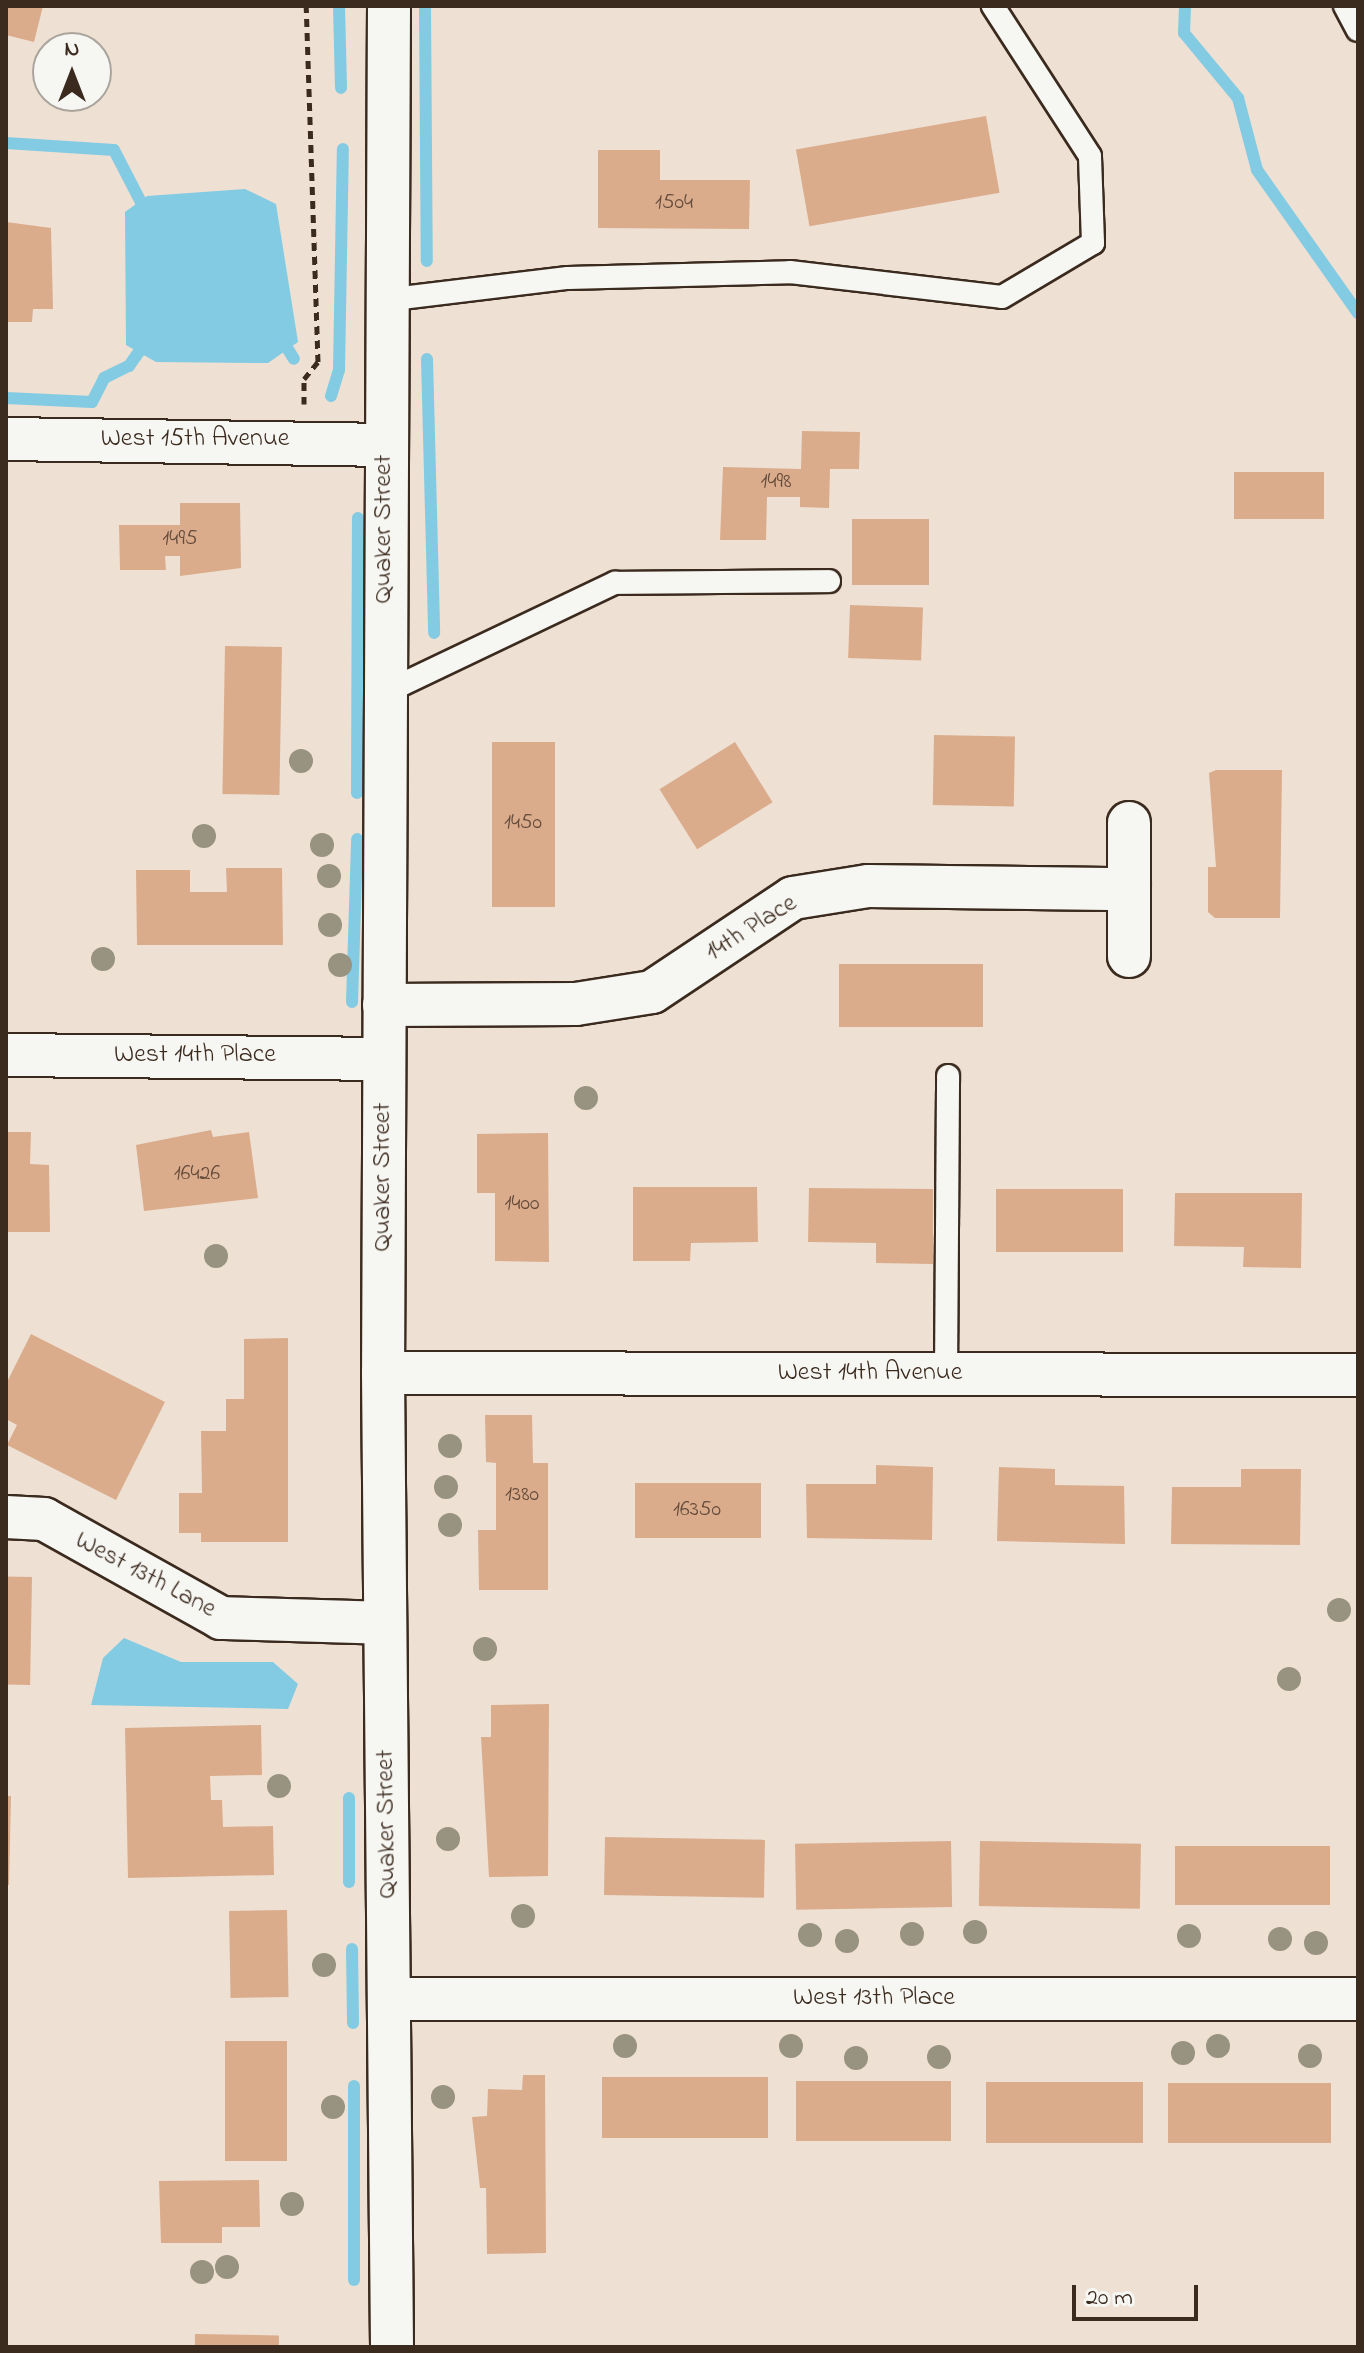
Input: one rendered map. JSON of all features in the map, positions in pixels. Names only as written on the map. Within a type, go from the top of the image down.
[{"type":"street","name":"Quaker Street","points":[[389,6],[384,445],[383,1373],[392,2347]]},
{"type":"street","name":"West 15th Avenue","points":[[6,439],[384,445]]},
{"type":"street","points":[[1129,823],[1129,956]]},
{"type":"street","name":"14th Place","points":[[384,1005],[576,1004],[652,992],[793,898],[868,886],[1129,889]]},
{"type":"street","name":"West 14th Place","points":[[6,1055],[384,1059]]},
{"type":"street","name":"West 14th Avenue","points":[[383,1373],[1358,1375]]},
{"type":"street","name":"West 13th Lane","points":[[6,1517],[44,1519],[221,1618],[385,1623]]},
{"type":"street","name":"West 13th Place","points":[[389,1999],[1358,1999]]},
{"type":"lane","points":[[385,300],[568,278],[790,272],[1002,297],[1093,243],[1090,156],[993,6]]},
{"type":"lane","points":[[1345,6],[1358,30]]},
{"type":"lane","points":[[386,692],[615,583],[829,581]]},
{"type":"lane","points":[[946,1374],[948,1076]]},
{"type":"path","points":[[304,415],[304,379],[318,362],[306,6]]},
{"type":"water","points":[[245,189],[276,204],[298,342],[268,363],[156,362],[126,345],[125,212],[147,196]]},
{"type":"water","points":[[124,1638],[181,1662],[273,1662],[298,1684],[288,1709],[91,1705],[103,1658]]},
{"type":"building","points":[[6,6],[43,6],[36,32],[32,32],[32,42],[6,35]]},
{"type":"building","points":[[986,116],[1000,193],[809,226],[796,150]]},
{"type":"building","points":[[598,150],[660,150],[660,180],[750,180],[749,229],[598,228]]},
{"type":"building","points":[[6,222],[51,228],[53,309],[33,309],[32,322],[6,322]]},
{"type":"building","points":[[802,431],[860,432],[859,469],[830,469],[829,508],[800,507],[800,497],[767,497],[766,540],[720,540],[723,467],[801,469]]},
{"type":"building","points":[[1234,472],[1324,472],[1324,519],[1234,519]]},
{"type":"building","points":[[180,503],[240,503],[241,568],[180,576],[180,556],[165,556],[166,570],[120,570],[119,525],[180,525]]},
{"type":"building","points":[[852,519],[929,519],[929,585],[852,585]]},
{"type":"building","points":[[850,605],[923,608],[921,661],[848,658]]},
{"type":"building","points":[[225,646],[282,647],[279,795],[222,794]]},
{"type":"building","points":[[934,735],[1015,736],[1014,806],[933,805]]},
{"type":"building","points":[[492,742],[555,742],[555,907],[492,907]]},
{"type":"building","points":[[735,742],[773,802],[697,849],[660,789]]},
{"type":"building","points":[[1216,770],[1282,770],[1280,918],[1215,918],[1208,912],[1208,867],[1216,867],[1209,773]]},
{"type":"building","points":[[226,868],[282,868],[283,945],[137,945],[136,870],[190,870],[190,892],[227,892]]},
{"type":"building","points":[[839,964],[983,964],[983,1027],[839,1027]]},
{"type":"building","points":[[211,1130],[213,1137],[249,1132],[258,1198],[144,1211],[136,1145]]},
{"type":"building","points":[[6,1132],[31,1132],[30,1164],[49,1165],[50,1232],[6,1232]]},
{"type":"building","points":[[548,1133],[549,1262],[495,1261],[495,1193],[477,1193],[477,1134]]},
{"type":"building","points":[[633,1187],[757,1187],[758,1242],[691,1243],[690,1261],[633,1261]]},
{"type":"building","points":[[809,1188],[933,1189],[933,1264],[876,1263],[876,1243],[808,1242]]},
{"type":"building","points":[[996,1189],[1123,1189],[1123,1252],[996,1252]]},
{"type":"building","points":[[1175,1193],[1302,1193],[1301,1268],[1243,1267],[1244,1247],[1174,1246]]},
{"type":"building","points":[[31,1334],[165,1402],[116,1500],[7,1445],[17,1425],[6,1419],[6,1384]]},
{"type":"building","points":[[288,1338],[288,1542],[201,1542],[201,1533],[179,1533],[179,1493],[202,1493],[201,1431],[226,1431],[226,1399],[244,1399],[244,1339]]},
{"type":"building","points":[[485,1415],[532,1415],[533,1463],[548,1463],[548,1590],[479,1590],[478,1530],[496,1530],[496,1463],[486,1462]]},
{"type":"building","points":[[876,1465],[933,1467],[932,1540],[807,1538],[806,1484],[876,1484]]},
{"type":"building","points":[[999,1467],[1055,1469],[1055,1485],[1124,1486],[1125,1544],[997,1541]]},
{"type":"building","points":[[1241,1469],[1301,1469],[1300,1545],[1171,1544],[1172,1487],[1241,1487]]},
{"type":"building","points":[[635,1483],[761,1483],[761,1538],[635,1538]]},
{"type":"building","points":[[6,1577],[32,1577],[30,1685],[6,1685]]},
{"type":"building","points":[[549,1704],[548,1876],[489,1877],[481,1737],[491,1737],[491,1705]]},
{"type":"building","points":[[261,1725],[262,1775],[210,1776],[211,1800],[222,1800],[223,1827],[273,1826],[274,1875],[128,1878],[125,1728]]},
{"type":"building","points":[[6,1796],[11,1796],[9,1885],[6,1885]]},
{"type":"building","points":[[605,1837],[765,1840],[764,1898],[604,1895]]},
{"type":"building","points":[[951,1841],[952,1907],[796,1910],[795,1844]]},
{"type":"building","points":[[980,1841],[1141,1844],[1140,1909],[979,1906]]},
{"type":"building","points":[[1175,1846],[1330,1846],[1330,1905],[1175,1905]]},
{"type":"building","points":[[287,1910],[289,1997],[231,1998],[229,1911]]},
{"type":"building","points":[[225,2041],[287,2041],[287,2161],[225,2161]]},
{"type":"building","points":[[523,2075],[545,2075],[546,2253],[487,2254],[486,2188],[480,2188],[472,2117],[487,2116],[488,2089],[522,2090]]},
{"type":"building","points":[[602,2077],[768,2077],[768,2138],[602,2138]]},
{"type":"building","points":[[796,2081],[951,2081],[951,2141],[796,2141]]},
{"type":"building","points":[[986,2082],[1143,2082],[1143,2143],[986,2143]]},
{"type":"building","points":[[1168,2083],[1331,2083],[1331,2143],[1168,2143]]},
{"type":"building","points":[[259,2180],[260,2227],[222,2227],[222,2243],[161,2243],[159,2181]]},
{"type":"building","points":[[195,2334],[279,2335],[279,2347],[195,2347]]},
{"type":"waterway","points":[[339,6],[341,88]]},
{"type":"waterway","points":[[425,6],[427,261]]},
{"type":"waterway","points":[[1185,6],[1184,33],[1238,98],[1257,170],[1358,313]]},
{"type":"waterway","points":[[6,143],[114,150],[147,214]]},
{"type":"waterway","points":[[331,396],[339,370],[343,149]]},
{"type":"waterway","points":[[279,335],[294,359]]},
{"type":"waterway","points":[[6,398],[92,402],[104,378],[129,366],[147,340]]},
{"type":"waterway","points":[[427,359],[434,633]]},
{"type":"waterway","points":[[357,793],[358,518]]},
{"type":"waterway","points":[[352,1002],[357,839]]},
{"type":"waterway","points":[[349,1798],[349,1882]]},
{"type":"waterway","points":[[352,1949],[353,2023]]},
{"type":"waterway","points":[[354,2086],[354,2280]]}]
